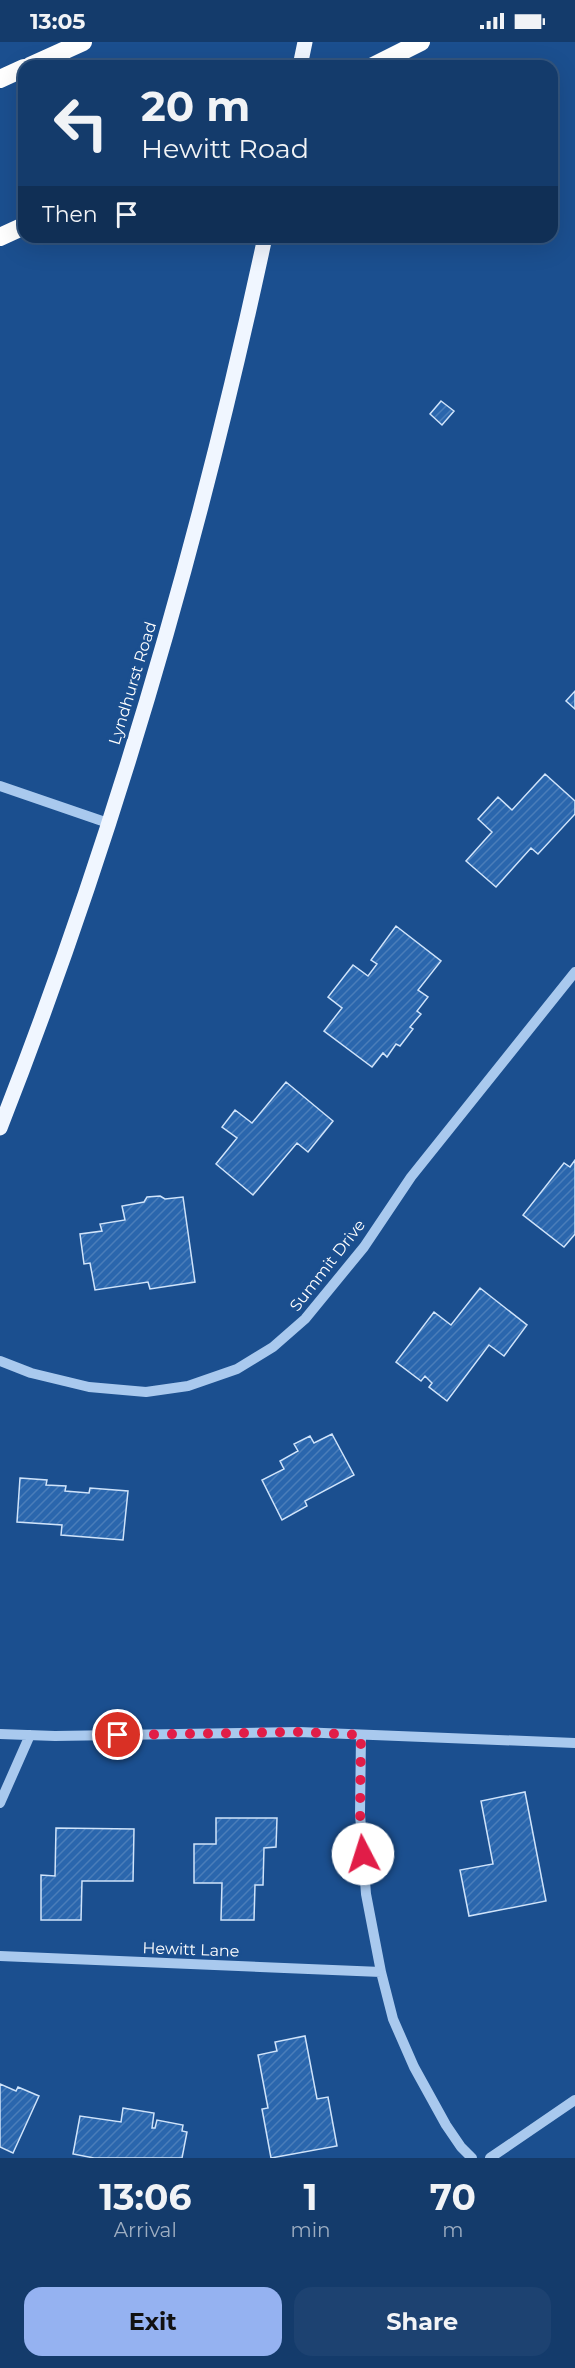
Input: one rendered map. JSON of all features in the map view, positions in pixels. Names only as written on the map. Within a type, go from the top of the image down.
[{"type":"highway","points":[[43,60],[83,42]]},
{"type":"highway","points":[[385,60],[421,42]]},
{"type":"highway","points":[[0,79],[18,72]]},
{"type":"highway","points":[[0,237],[18,229]]},
{"type":"main road","points":[[301,60],[304,42]]},
{"type":"main road","name":"Lyndhurst Road","points":[[0,1128],[28,1058],[108,823],[197,527],[265,243]]},
{"type":"street","points":[[0,786],[108,823]]},
{"type":"street","name":"Summit Drive","points":[[0,1361],[31,1373],[89,1386],[146,1392],[188,1386],[237,1369],[273,1347],[305,1320],[364,1247],[411,1177],[575,972]]},
{"type":"street","points":[[0,1734],[299,1732],[575,1743]]},
{"type":"street","points":[[0,1803],[30,1735]]},
{"type":"street","points":[[361,1735],[360,1814],[366,1894],[381,1972],[393,2019],[414,2067],[446,2124],[461,2147],[472,2158]]},
{"type":"street","name":"Hewitt Lane","points":[[0,1956],[381,1972]]},
{"type":"street","points":[[490,2158],[575,2100]]},
{"type":"building","points":[[441,401],[454,411],[442,425],[430,414]]},
{"type":"building","points":[[575,691],[575,709],[566,701]]},
{"type":"building","points":[[545,774],[575,801],[575,814],[538,854],[531,848],[496,887],[466,861],[492,832],[478,819],[498,797],[512,810]]},
{"type":"building","points":[[396,926],[441,961],[418,990],[428,997],[417,1011],[421,1014],[410,1027],[413,1029],[400,1046],[396,1044],[387,1057],[383,1053],[372,1067],[324,1031],[342,1008],[328,997],[353,965],[368,976],[377,964],[371,960]]},
{"type":"building","points":[[286,1082],[333,1121],[308,1152],[297,1143],[253,1195],[216,1164],[237,1138],[222,1127],[235,1110],[252,1123]]},
{"type":"building","points":[[575,1160],[575,1234],[564,1247],[523,1215],[564,1163],[570,1167]]},
{"type":"building","points":[[160,1196],[165,1199],[183,1197],[195,1282],[150,1289],[148,1282],[95,1290],[90,1263],[84,1264],[80,1234],[102,1231],[100,1224],[125,1220],[122,1206],[144,1202],[147,1197]]},
{"type":"building","points":[[480,1288],[527,1325],[504,1356],[489,1345],[447,1401],[429,1387],[432,1383],[425,1376],[421,1381],[396,1362],[434,1312],[451,1325]]},
{"type":"building","points":[[332,1434],[354,1475],[305,1501],[307,1506],[282,1520],[262,1480],[284,1469],[280,1461],[298,1451],[294,1444],[310,1436],[314,1443]]},
{"type":"building","points":[[20,1478],[47,1480],[46,1485],[66,1486],[65,1491],[89,1493],[90,1488],[128,1491],[123,1540],[61,1535],[62,1525],[17,1522]]},
{"type":"building","points":[[525,1792],[546,1901],[469,1916],[460,1870],[493,1864],[481,1801]]},
{"type":"building","points":[[216,1818],[277,1818],[276,1847],[264,1848],[263,1885],[255,1885],[254,1920],[221,1920],[222,1883],[194,1883],[194,1844],[216,1844]]},
{"type":"building","points":[[56,1828],[134,1829],[133,1881],[82,1881],[81,1920],[41,1920],[41,1875],[55,1876]]},
{"type":"building","points":[[305,2036],[317,2099],[328,2097],[337,2146],[271,2158],[262,2109],[268,2108],[258,2055],[277,2051],[275,2042]]},
{"type":"building","points":[[0,2084],[16,2091],[18,2087],[39,2096],[13,2153],[0,2147]]},
{"type":"building","points":[[123,2108],[154,2113],[152,2128],[155,2128],[157,2120],[183,2125],[182,2131],[187,2132],[182,2158],[94,2158],[73,2154],[80,2116],[121,2122]]},
{"type":"route","points":[[118,1735],[299,1732],[361,1735],[360,1814],[363,1854]]}]
